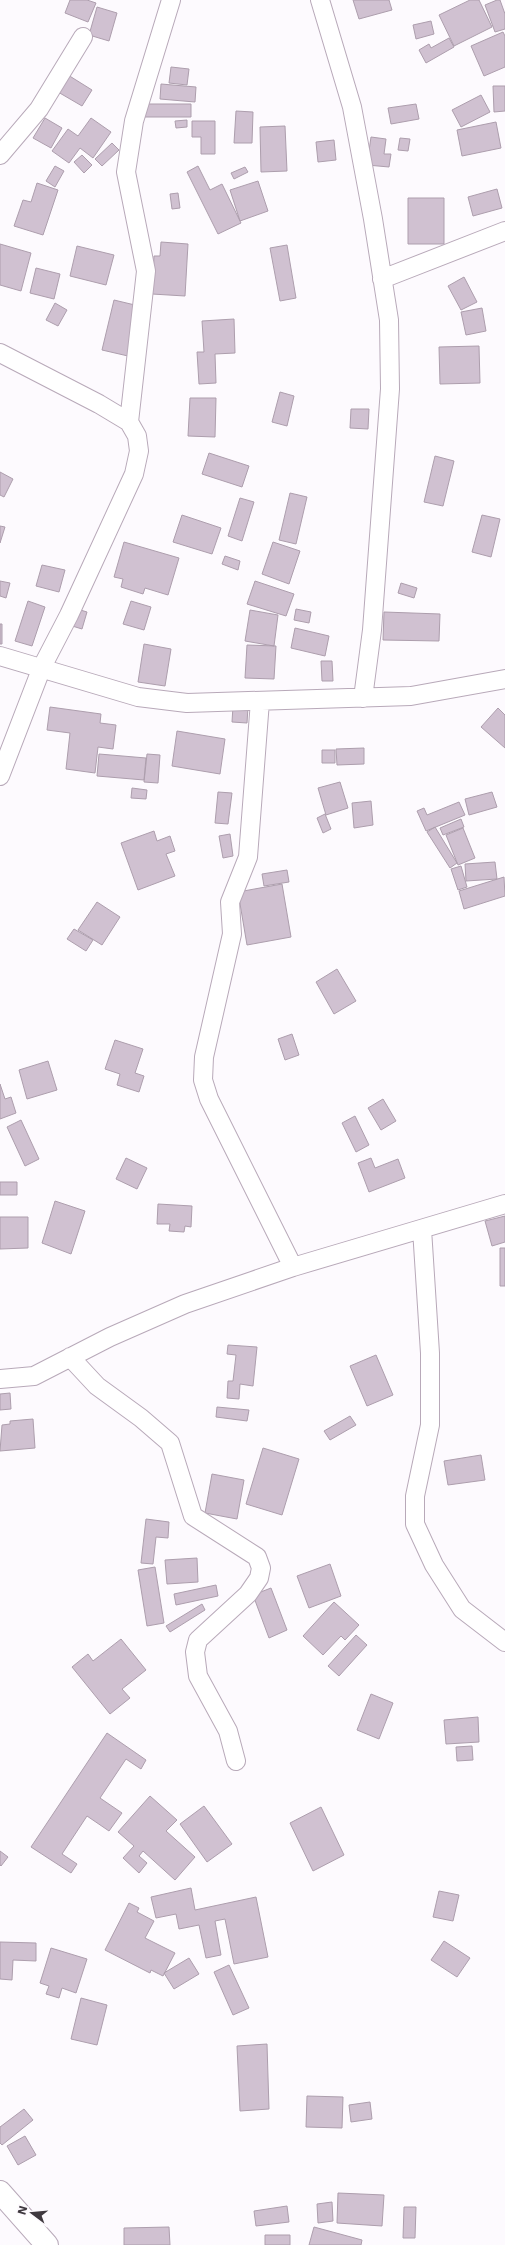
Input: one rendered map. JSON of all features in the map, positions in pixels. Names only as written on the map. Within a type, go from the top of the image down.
[{"type":"street","points":[[129,422],[146,271],[126,172],[134,121],[171,0]]},
{"type":"street","points":[[320,0],[352,106],[373,219],[389,320],[390,389],[372,630],[362,698]]},
{"type":"street","points":[[0,155],[39,109],[83,37]]},
{"type":"street","points":[[382,279],[505,231]]},
{"type":"street","points":[[0,353],[99,404],[129,422],[137,436],[139,451],[134,474],[69,615],[42,667],[0,776]]},
{"type":"street","points":[[0,656],[138,696],[187,703],[411,696],[505,679]]},
{"type":"street","points":[[260,701],[248,857],[230,902],[232,934],[204,1057],[204,1080],[209,1099],[293,1267]]},
{"type":"street","points":[[0,1379],[34,1376],[70,1357],[185,1304],[293,1267],[505,1204]]},
{"type":"street","points":[[422,1229],[430,1353],[430,1425],[415,1496],[415,1524],[434,1565],[462,1609],[505,1642]]},
{"type":"street","points":[[70,1357],[98,1386],[141,1418],[170,1443],[194,1516],[257,1557],[261,1568],[259,1578],[248,1594],[198,1640],[195,1652],[198,1676],[228,1731],[236,1761]]},
{"type":"street","points":[[0,2192],[47,2245]]},
{"type":"building","points":[[70,0],[87,0],[96,3],[88,22],[65,13]]},
{"type":"building","points":[[353,0],[389,0],[392,10],[359,19]]},
{"type":"building","points":[[470,0],[479,0],[492,27],[454,46],[439,15]]},
{"type":"building","points":[[500,0],[505,14],[505,29],[495,32],[485,5]]},
{"type":"building","points":[[97,7],[117,13],[109,41],[89,35]]},
{"type":"building","points":[[431,21],[434,34],[416,39],[413,25]]},
{"type":"building","points":[[503,32],[505,36],[505,67],[484,76],[471,46]]},
{"type":"building","points":[[449,38],[454,47],[426,63],[419,50],[429,44],[431,48]]},
{"type":"building","points":[[171,67],[189,69],[187,85],[169,83]]},
{"type":"building","points":[[68,75],[92,90],[82,106],[58,92]]},
{"type":"building","points":[[161,84],[196,87],[195,102],[160,99]]},
{"type":"building","points":[[493,86],[505,86],[505,111],[494,112]]},
{"type":"building","points":[[481,95],[490,112],[461,127],[452,110]]},
{"type":"building","points":[[145,104],[191,104],[191,117],[144,117]]},
{"type":"building","points":[[416,104],[419,119],[391,124],[388,108]]},
{"type":"building","points":[[236,111],[253,112],[252,143],[234,143]]},
{"type":"building","points":[[45,118],[62,128],[51,148],[33,138]]},
{"type":"building","points":[[91,118],[111,132],[93,158],[80,148],[69,163],[52,151],[68,129],[78,136]]},
{"type":"building","points":[[187,120],[187,127],[176,128],[175,121]]},
{"type":"building","points":[[192,121],[215,121],[215,154],[201,154],[201,137],[192,137]]},
{"type":"building","points":[[496,122],[501,148],[462,156],[457,130]]},
{"type":"building","points":[[285,126],[287,171],[261,172],[260,127]]},
{"type":"building","points":[[371,137],[386,139],[384,154],[391,154],[389,167],[367,165]]},
{"type":"building","points":[[400,138],[410,139],[408,151],[398,150]]},
{"type":"building","points":[[334,140],[336,160],[318,162],[316,142]]},
{"type":"building","points":[[112,143],[119,150],[102,166],[95,159]]},
{"type":"building","points":[[82,155],[92,165],[84,173],[74,162]]},
{"type":"building","points":[[55,166],[64,171],[55,187],[46,181]]},
{"type":"building","points":[[198,166],[210,190],[222,184],[241,223],[218,234],[187,172]]},
{"type":"building","points":[[245,167],[248,172],[234,179],[231,173]]},
{"type":"building","points":[[258,181],[268,211],[240,221],[230,190]]},
{"type":"building","points":[[37,183],[58,190],[43,235],[14,226],[23,200],[31,202]]},
{"type":"building","points":[[497,189],[502,208],[473,216],[468,197]]},
{"type":"building","points":[[178,193],[180,208],[172,209],[170,194]]},
{"type":"building","points":[[408,198],[444,198],[444,244],[408,244]]},
{"type":"building","points":[[161,242],[188,244],[185,296],[152,294],[154,256],[160,256]]},
{"type":"building","points":[[0,244],[31,253],[21,291],[0,285]]},
{"type":"building","points":[[287,245],[296,298],[280,301],[270,248]]},
{"type":"building","points":[[77,246],[114,255],[106,285],[70,276]]},
{"type":"building","points":[[36,268],[60,274],[54,299],[30,293]]},
{"type":"building","points":[[464,277],[477,302],[461,310],[448,286]]},
{"type":"building","points":[[114,300],[139,306],[128,356],[102,350]]},
{"type":"building","points":[[55,303],[67,310],[58,326],[46,320]]},
{"type":"building","points":[[482,308],[486,331],[466,335],[461,312]]},
{"type":"building","points":[[234,319],[235,353],[215,354],[216,383],[199,384],[197,352],[204,352],[202,321]]},
{"type":"building","points":[[479,346],[480,383],[440,384],[439,347]]},
{"type":"building","points":[[280,392],[294,396],[287,426],[272,422]]},
{"type":"building","points":[[190,398],[216,398],[215,437],[188,436]]},
{"type":"building","points":[[351,409],[369,409],[368,429],[350,428]]},
{"type":"building","points":[[209,453],[249,466],[242,487],[202,474]]},
{"type":"building","points":[[435,456],[454,461],[443,506],[424,502]]},
{"type":"building","points":[[0,472],[13,479],[4,497],[0,495]]},
{"type":"building","points":[[290,493],[307,497],[296,544],[279,540]]},
{"type":"building","points":[[240,498],[254,502],[242,541],[228,536]]},
{"type":"building","points":[[182,515],[221,528],[212,554],[173,542]]},
{"type":"building","points":[[482,515],[500,519],[491,557],[472,552]]},
{"type":"building","points":[[0,526],[5,527],[0,543]]},
{"type":"building","points":[[124,542],[179,558],[168,595],[145,588],[143,594],[121,587],[123,579],[114,577]]},
{"type":"building","points":[[273,542],[300,551],[289,584],[262,574]]},
{"type":"building","points":[[225,556],[240,561],[238,570],[222,564]]},
{"type":"building","points":[[42,565],[65,570],[59,592],[36,586]]},
{"type":"building","points":[[0,581],[10,583],[6,598],[0,596]]},
{"type":"building","points":[[255,581],[294,594],[286,616],[247,604]]},
{"type":"building","points":[[401,583],[417,588],[414,598],[398,593]]},
{"type":"building","points":[[28,601],[45,607],[32,646],[15,641]]},
{"type":"building","points":[[131,601],[151,607],[144,630],[123,624]]},
{"type":"building","points":[[74,608],[87,612],[82,629],[69,625]]},
{"type":"building","points":[[296,609],[311,612],[309,623],[294,620]]},
{"type":"building","points":[[250,610],[278,615],[274,646],[245,641]]},
{"type":"building","points":[[384,612],[440,614],[439,641],[383,640]]},
{"type":"building","points":[[0,624],[2,624],[2,644],[0,644]]},
{"type":"building","points":[[295,628],[329,636],[325,656],[291,648]]},
{"type":"building","points":[[144,644],[171,649],[165,686],[138,682]]},
{"type":"building","points":[[247,645],[276,646],[274,679],[245,678]]},
{"type":"building","points":[[321,661],[332,661],[333,681],[322,681]]},
{"type":"building","points":[[233,706],[248,707],[247,723],[232,722]]},
{"type":"building","points":[[50,707],[101,714],[100,723],[116,725],[113,749],[98,747],[95,773],[66,769],[70,733],[47,730]]},
{"type":"building","points":[[498,708],[505,715],[505,748],[481,727]]},
{"type":"building","points":[[177,731],[225,739],[220,774],[172,766]]},
{"type":"building","points":[[364,748],[364,764],[337,765],[336,749]]},
{"type":"building","points":[[322,750],[335,750],[335,763],[322,763]]},
{"type":"building","points":[[99,754],[146,758],[144,780],[97,776]]},
{"type":"building","points":[[147,754],[160,755],[158,783],[144,782]]},
{"type":"building","points":[[340,782],[348,808],[326,815],[318,788]]},
{"type":"building","points":[[132,788],[147,790],[146,799],[131,798]]},
{"type":"building","points":[[218,792],[232,793],[228,824],[215,823]]},
{"type":"building","points":[[492,792],[497,807],[469,815],[465,799]]},
{"type":"building","points":[[371,801],[373,825],[354,828],[352,803]]},
{"type":"building","points":[[459,802],[465,815],[426,831],[417,811],[424,808],[427,815]]},
{"type":"building","points":[[325,814],[331,829],[323,833],[317,818]]},
{"type":"building","points":[[461,819],[464,827],[443,835],[440,828]]},
{"type":"building","points":[[435,827],[457,863],[450,868],[427,832]]},
{"type":"building","points":[[463,828],[475,858],[458,865],[446,835]]},
{"type":"building","points":[[154,831],[157,841],[170,836],[175,851],[166,854],[175,876],[138,890],[121,843]]},
{"type":"building","points":[[230,834],[233,856],[223,858],[219,836]]},
{"type":"building","points":[[495,862],[497,879],[466,881],[465,864]]},
{"type":"building","points":[[461,866],[467,887],[458,890],[451,869]]},
{"type":"building","points":[[287,870],[289,882],[264,886],[262,874]]},
{"type":"building","points":[[504,877],[505,896],[464,909],[459,891]]},
{"type":"building","points":[[282,884],[291,937],[247,945],[238,892]]},
{"type":"building","points":[[97,902],[120,917],[102,945],[78,930]]},
{"type":"building","points":[[74,929],[93,940],[86,951],[67,939]]},
{"type":"building","points":[[337,969],[356,1001],[334,1014],[316,982]]},
{"type":"building","points":[[292,1034],[299,1055],[285,1060],[278,1039]]},
{"type":"building","points":[[115,1040],[143,1049],[135,1073],[144,1076],[139,1092],[117,1085],[120,1074],[105,1069]]},
{"type":"building","points":[[48,1061],[57,1090],[27,1099],[19,1070]]},
{"type":"building","points":[[0,1084],[5,1099],[11,1097],[16,1113],[0,1119]]},
{"type":"building","points":[[383,1099],[396,1121],[381,1130],[368,1108]]},
{"type":"building","points":[[355,1116],[369,1145],[356,1152],[342,1123]]},
{"type":"building","points":[[21,1120],[39,1159],[25,1166],[7,1127]]},
{"type":"building","points":[[126,1158],[147,1168],[137,1189],[116,1179]]},
{"type":"building","points":[[371,1158],[375,1168],[398,1159],[405,1178],[369,1192],[358,1163]]},
{"type":"building","points":[[0,1182],[17,1182],[17,1195],[0,1195]]},
{"type":"building","points":[[55,1201],[85,1211],[71,1254],[42,1243]]},
{"type":"building","points":[[158,1204],[192,1206],[191,1227],[185,1226],[184,1232],[169,1231],[170,1224],[157,1224]]},
{"type":"building","points":[[505,1216],[505,1242],[492,1246],[485,1221]]},
{"type":"building","points":[[0,1217],[28,1217],[28,1248],[0,1249]]},
{"type":"building","points":[[500,1248],[505,1248],[505,1286],[500,1286]]},
{"type":"building","points":[[228,1345],[257,1347],[253,1386],[240,1384],[239,1399],[227,1398],[228,1381],[233,1381],[236,1355],[227,1354]]},
{"type":"building","points":[[376,1355],[393,1395],[367,1406],[350,1366]]},
{"type":"building","points":[[10,1393],[11,1409],[0,1410],[0,1394]]},
{"type":"building","points":[[217,1407],[249,1410],[247,1421],[216,1417]]},
{"type":"building","points":[[350,1416],[356,1425],[330,1440],[324,1431]]},
{"type":"building","points":[[33,1419],[35,1448],[0,1451],[2,1425],[10,1424],[10,1421]]},
{"type":"building","points":[[263,1448],[299,1459],[282,1515],[246,1504]]},
{"type":"building","points":[[481,1455],[485,1480],[448,1485],[444,1461]]},
{"type":"building","points":[[212,1474],[244,1480],[237,1519],[205,1513]]},
{"type":"building","points":[[146,1519],[169,1522],[168,1538],[156,1537],[153,1564],[141,1563]]},
{"type":"building","points":[[197,1558],[198,1582],[167,1584],[165,1560]]},
{"type":"building","points":[[330,1564],[341,1596],[309,1608],[297,1576]]},
{"type":"building","points":[[155,1567],[164,1623],[147,1626],[138,1570]]},
{"type":"building","points":[[216,1585],[218,1596],[176,1605],[174,1594]]},
{"type":"building","points":[[271,1588],[287,1630],[269,1638],[253,1595]]},
{"type":"building","points":[[334,1602],[359,1625],[345,1640],[341,1636],[323,1655],[303,1636]]},
{"type":"building","points":[[202,1604],[205,1610],[170,1632],[166,1626]]},
{"type":"building","points":[[356,1635],[367,1645],[339,1676],[328,1666]]},
{"type":"building","points":[[121,1639],[146,1670],[122,1689],[130,1698],[110,1714],[72,1667],[88,1654],[93,1661]]},
{"type":"building","points":[[371,1694],[393,1703],[379,1739],[357,1730]]},
{"type":"building","points":[[478,1717],[479,1742],[446,1744],[444,1720]]},
{"type":"building","points":[[107,1733],[146,1760],[141,1769],[126,1759],[100,1798],[122,1813],[109,1831],[87,1816],[62,1854],[77,1864],[71,1873],[31,1847]]},
{"type":"building","points":[[472,1746],[473,1760],[457,1761],[456,1747]]},
{"type":"building","points":[[150,1796],[177,1820],[166,1831],[195,1857],[175,1880],[143,1851],[139,1856],[147,1863],[139,1873],[123,1858],[134,1846],[118,1832]]},
{"type":"building","points":[[204,1806],[232,1844],[207,1862],[180,1824]]},
{"type":"building","points":[[321,1807],[344,1855],[313,1871],[290,1823]]},
{"type":"building","points":[[0,1851],[8,1857],[1,1866],[0,1865]]},
{"type":"building","points":[[191,1888],[195,1910],[256,1897],[268,1957],[234,1964],[225,1919],[215,1921],[221,1955],[206,1958],[199,1925],[179,1929],[176,1914],[156,1918],[151,1897]]},
{"type":"building","points":[[439,1891],[459,1895],[453,1921],[433,1917]]},
{"type":"building","points":[[129,1903],[139,1908],[137,1912],[154,1921],[145,1938],[175,1953],[163,1976],[151,1970],[150,1973],[105,1950]]},
{"type":"building","points":[[444,1941],[470,1958],[457,1977],[431,1960]]},
{"type":"building","points":[[0,1942],[36,1943],[36,1961],[13,1960],[12,1980],[0,1979]]},
{"type":"building","points":[[51,1948],[87,1959],[76,1993],[62,1988],[59,1998],[46,1994],[49,1986],[40,1983]]},
{"type":"building","points":[[189,1958],[199,1974],[174,1989],[164,1973]]},
{"type":"building","points":[[229,1965],[249,2008],[233,2015],[214,1972]]},
{"type":"building","points":[[81,1998],[107,2005],[97,2045],[71,2039]]},
{"type":"building","points":[[267,2044],[269,2109],[240,2111],[237,2046]]},
{"type":"building","points":[[307,2096],[343,2097],[342,2128],[306,2127]]},
{"type":"building","points":[[370,2102],[372,2119],[351,2122],[349,2105]]},
{"type":"building","points":[[24,2109],[33,2120],[2,2145],[0,2143],[0,2127]]},
{"type":"building","points":[[25,2136],[36,2155],[18,2165],[7,2146]]},
{"type":"building","points":[[338,2193],[384,2195],[382,2226],[337,2223]]},
{"type":"building","points":[[332,2202],[333,2221],[318,2223],[317,2204]]},
{"type":"building","points":[[287,2206],[289,2222],[256,2226],[254,2211]]},
{"type":"building","points":[[404,2207],[416,2207],[415,2238],[403,2238]]},
{"type":"building","points":[[169,2227],[170,2245],[124,2245],[124,2228]]},
{"type":"building","points":[[314,2227],[362,2240],[361,2245],[309,2245]]},
{"type":"building","points":[[265,2235],[290,2235],[290,2245],[265,2245]]}]
